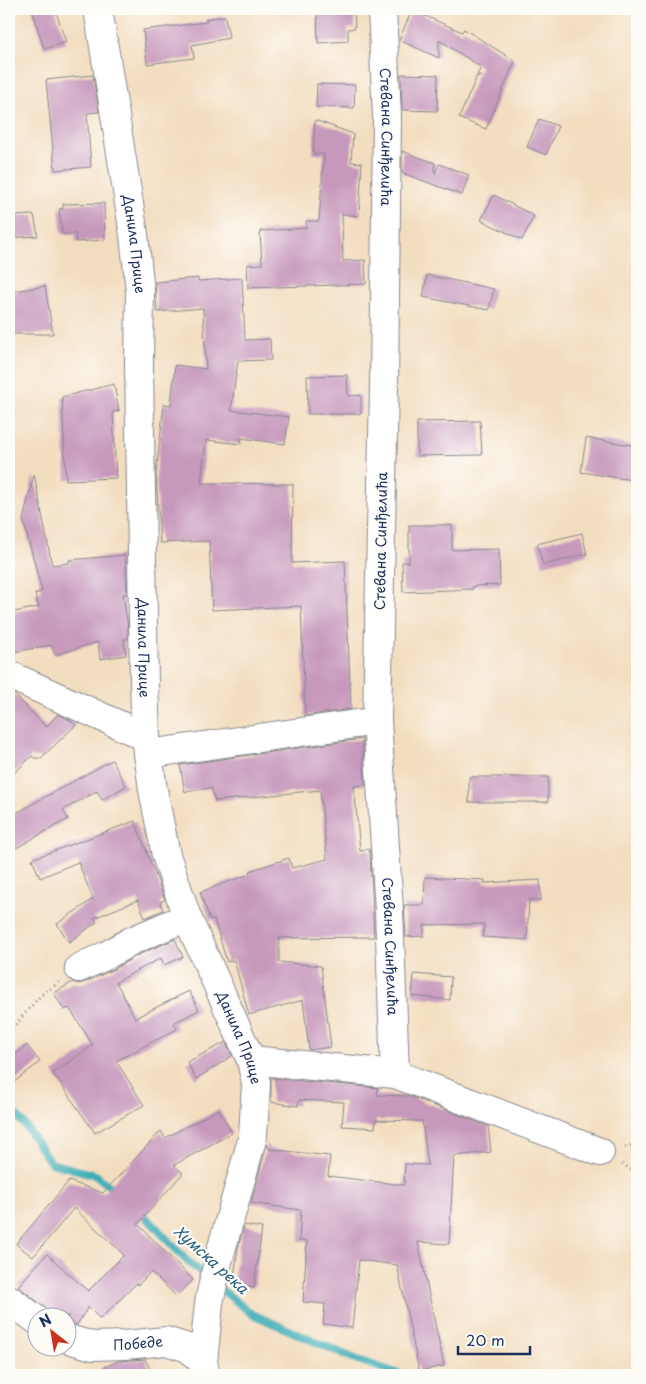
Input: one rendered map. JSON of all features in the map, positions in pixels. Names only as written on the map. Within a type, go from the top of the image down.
[{"type":"street","name":"Данила Прице","points":[[98,9],[134,235],[140,291],[139,365],[147,745],[153,790],[166,855],[188,917],[251,1060],[256,1083],[253,1136],[217,1265],[209,1303],[204,1369]]},
{"type":"street","name":"Стевана Синђелића","points":[[382,9],[387,117],[377,721],[389,910],[395,1074]]},
{"type":"street","points":[[9,675],[147,745],[377,721]]},
{"type":"street","points":[[79,968],[131,941],[188,917]]},
{"type":"street","points":[[251,1060],[395,1074],[600,1152]]},
{"type":"street","points":[[9,1300],[28,1314]]},
{"type":"street","name":"Победе","points":[[78,1342],[93,1346],[166,1341],[188,1348],[204,1369]]},
{"type":"path","points":[[9,1032],[41,995],[79,968]]},
{"type":"building","points":[[32,9],[55,9],[66,42],[44,49]]},
{"type":"building","points":[[317,9],[354,9],[355,28],[348,29],[348,41],[318,43]]},
{"type":"building","points":[[412,10],[462,32],[464,29],[515,61],[486,129],[459,118],[477,76],[481,76],[477,75],[481,67],[439,40],[439,58],[399,40]]},
{"type":"building","points":[[225,16],[229,38],[192,45],[194,58],[147,64],[143,30],[206,22],[206,19]]},
{"type":"building","points":[[401,74],[438,75],[437,111],[402,110]]},
{"type":"building","points":[[93,75],[99,112],[87,113],[91,167],[55,170],[46,80]]},
{"type":"building","points":[[317,84],[355,85],[354,108],[316,107]]},
{"type":"building","points":[[539,119],[558,126],[546,155],[527,147]]},
{"type":"building","points":[[315,120],[353,134],[351,162],[362,163],[359,216],[342,214],[343,261],[365,260],[366,284],[248,288],[247,265],[262,264],[260,231],[306,228],[306,221],[319,221],[324,154],[313,154]]},
{"type":"building","points":[[402,151],[435,163],[435,174],[439,164],[469,175],[462,195],[402,173]]},
{"type":"building","points":[[494,195],[534,216],[522,240],[481,220]]},
{"type":"building","points":[[104,203],[105,240],[76,242],[75,234],[62,234],[59,209],[63,209],[63,204]]},
{"type":"building","points":[[34,215],[38,236],[9,238],[9,216]]},
{"type":"building","points":[[427,275],[494,289],[489,310],[423,297]]},
{"type":"building","points":[[198,278],[198,281],[242,278],[245,340],[270,339],[271,360],[238,361],[231,410],[289,417],[285,444],[241,438],[241,444],[206,440],[201,483],[293,484],[292,563],[345,561],[351,709],[305,716],[301,606],[212,610],[209,541],[160,543],[156,474],[164,404],[171,405],[175,365],[206,369],[203,308],[157,312],[155,282]]},
{"type":"building","points":[[45,286],[53,334],[9,334],[9,292]]},
{"type":"building","points":[[347,375],[348,396],[361,395],[361,414],[308,414],[307,376]]},
{"type":"building","points":[[114,384],[119,411],[113,412],[116,478],[66,480],[62,397]]},
{"type":"building","points":[[480,421],[482,455],[417,456],[417,422]]},
{"type":"building","points":[[586,438],[637,446],[632,480],[581,472]]},
{"type":"building","points":[[34,474],[52,565],[69,563],[69,560],[125,555],[127,594],[123,594],[128,628],[128,639],[124,639],[126,655],[100,659],[98,642],[55,655],[51,645],[9,653],[9,613],[39,607],[35,594],[42,591],[23,520]]},
{"type":"building","points":[[409,525],[452,525],[452,550],[499,549],[500,585],[473,586],[473,589],[403,592],[402,562],[409,562]]},
{"type":"building","points":[[582,533],[587,554],[543,565],[537,544]]},
{"type":"building","points":[[9,692],[16,696],[46,727],[58,714],[76,725],[41,758],[34,758],[32,756],[9,778]]},
{"type":"building","points":[[362,739],[365,785],[354,786],[360,851],[369,849],[370,853],[374,937],[279,938],[279,962],[321,966],[331,1047],[309,1050],[303,1000],[249,1015],[234,960],[227,962],[214,919],[210,920],[200,892],[250,874],[249,871],[289,858],[292,868],[327,859],[320,790],[215,801],[211,788],[185,792],[180,765]]},
{"type":"building","points":[[112,760],[126,786],[102,800],[97,791],[63,810],[68,819],[16,848],[9,835],[9,817]]},
{"type":"building","points":[[469,777],[548,777],[548,802],[469,802]]},
{"type":"building","points":[[135,821],[165,900],[160,902],[163,910],[145,918],[138,900],[94,918],[97,922],[69,942],[57,924],[93,899],[78,862],[40,878],[32,859]]},
{"type":"building","points":[[425,877],[485,880],[484,883],[540,880],[541,900],[529,900],[527,940],[483,937],[484,924],[424,925],[424,936],[406,937],[404,905],[424,905]]},
{"type":"building","points":[[175,939],[183,957],[164,965],[161,958],[116,982],[135,1018],[189,991],[199,1010],[174,1023],[177,1029],[116,1061],[144,1105],[95,1133],[53,1073],[93,1045],[69,1008],[64,1010],[54,993],[73,982],[78,984],[86,982],[138,955]]},
{"type":"building","points":[[414,974],[451,977],[450,1000],[412,996]]},
{"type":"building","points":[[226,1042],[232,1056],[196,1079],[187,1062]]},
{"type":"building","points":[[27,1045],[40,1062],[9,1086],[9,1059]]},
{"type":"building","points":[[271,1078],[378,1088],[377,1095],[409,1096],[488,1126],[491,1152],[454,1156],[449,1244],[418,1242],[444,1366],[419,1371],[397,1265],[359,1260],[352,1328],[323,1324],[325,1304],[303,1302],[307,1241],[299,1241],[301,1210],[251,1203],[267,1144],[269,1149],[330,1156],[328,1176],[404,1185],[405,1164],[428,1165],[422,1121],[376,1120],[375,1128],[342,1126],[344,1102],[299,1100],[298,1106],[271,1102]]},
{"type":"building","points":[[219,1109],[232,1133],[174,1165],[183,1173],[138,1224],[193,1280],[176,1296],[151,1272],[100,1319],[88,1307],[78,1323],[78,1306],[43,1306],[18,1286],[47,1254],[88,1291],[124,1255],[74,1208],[33,1257],[16,1244],[69,1181],[103,1193],[161,1131],[165,1138]]},
{"type":"building","points":[[244,1225],[262,1228],[254,1288],[233,1285],[238,1248]]},
{"type":"building","points":[[145,1359],[153,1375],[87,1375],[118,1361]]},
{"type":"waterway","name":"Хумска река","points":[[9,1107],[24,1124],[51,1163],[96,1175],[116,1192]]},
{"type":"waterway","name":"Хумска река","points":[[138,1211],[151,1222],[185,1259],[209,1279]]},
{"type":"waterway","name":"Хумска река","points":[[217,1286],[252,1314],[355,1359],[402,1375]]}]
